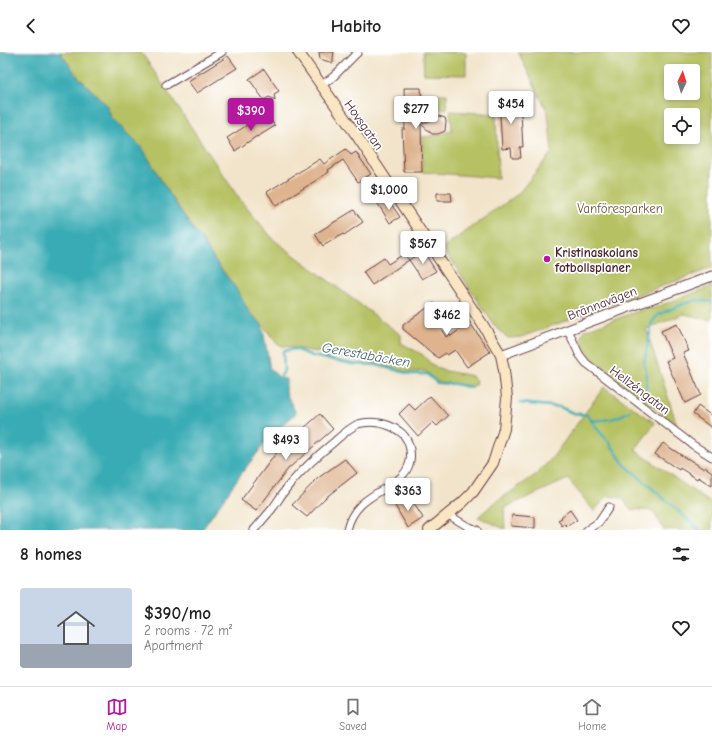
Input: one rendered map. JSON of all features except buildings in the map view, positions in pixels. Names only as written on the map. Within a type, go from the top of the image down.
[{"type":"main road","name":"Hovsgatan","points":[[298,52],[355,133],[483,325],[500,355],[508,398],[504,429],[493,463],[473,492],[429,530]]},
{"type":"street","points":[[166,85],[222,52]]},
{"type":"street","points":[[321,86],[334,76],[358,52]]},
{"type":"street","name":"Brännavägen","points":[[500,355],[712,276]]},
{"type":"street","name":"Hellzéngatan","points":[[568,330],[579,354],[586,363],[693,445],[712,457]]},
{"type":"street","points":[[254,530],[289,485],[314,459],[345,433],[358,424],[370,422],[388,425],[402,433],[407,440],[410,449],[409,465],[398,480],[369,497],[360,505],[350,520],[347,530]]},
{"type":"street","points":[[587,530],[599,522],[609,507]]},
{"type":"street","points":[[448,514],[476,530]]},
{"type":"green space","points":[[60,52],[141,52],[240,200],[274,240],[401,335],[401,343],[423,355],[430,363],[441,370],[472,376],[476,381],[475,386],[438,382],[425,371],[409,372],[376,363],[278,345],[262,324],[249,312],[237,290],[194,231],[164,185],[143,149],[113,119],[107,105],[78,77]]},
{"type":"green space","points":[[423,52],[466,52],[466,75],[424,74]]},
{"type":"green space","name":"Vanföresparken","points":[[518,52],[712,52],[712,268],[521,337],[508,338],[496,328],[443,248],[518,194],[552,152],[548,113]]},
{"type":"green space","points":[[435,94],[447,94],[447,109],[435,109]]},
{"type":"green space","points":[[450,111],[496,114],[498,178],[422,172],[422,137],[438,135],[452,130]]},
{"type":"green space","points":[[712,286],[712,320],[684,314],[646,329],[677,425],[597,364],[584,347],[581,339],[585,330],[647,308],[654,308]]},
{"type":"green space","points":[[604,387],[655,423],[635,450],[712,504],[712,530],[664,530],[653,511],[631,509],[622,498],[608,496],[594,511],[568,479],[504,508],[505,529],[478,517],[493,504],[537,474],[552,458]]},
{"type":"water","points":[[0,52],[60,52],[78,77],[107,105],[113,119],[143,149],[164,185],[194,231],[237,290],[249,312],[262,324],[270,369],[280,378],[286,379],[286,393],[296,413],[269,438],[238,478],[202,530],[0,530]]},
{"type":"waterway","points":[[643,394],[646,388],[647,376],[644,363],[652,322],[658,315],[683,304],[696,300],[712,302]]},
{"type":"waterway","name":"Gerestabäcken","points":[[280,378],[284,371],[283,351],[295,349],[312,356],[353,364],[376,365],[410,374],[427,374],[437,383],[455,384],[472,388]]},
{"type":"waterway","points":[[520,403],[560,407],[573,413],[587,415],[591,420],[611,419],[630,411]]},
{"type":"waterway","points":[[591,420],[609,442],[624,464],[700,530]]},
{"type":"place","name":"Kristinaskolans fotbollsplaner","points":[[547,259]]}]
